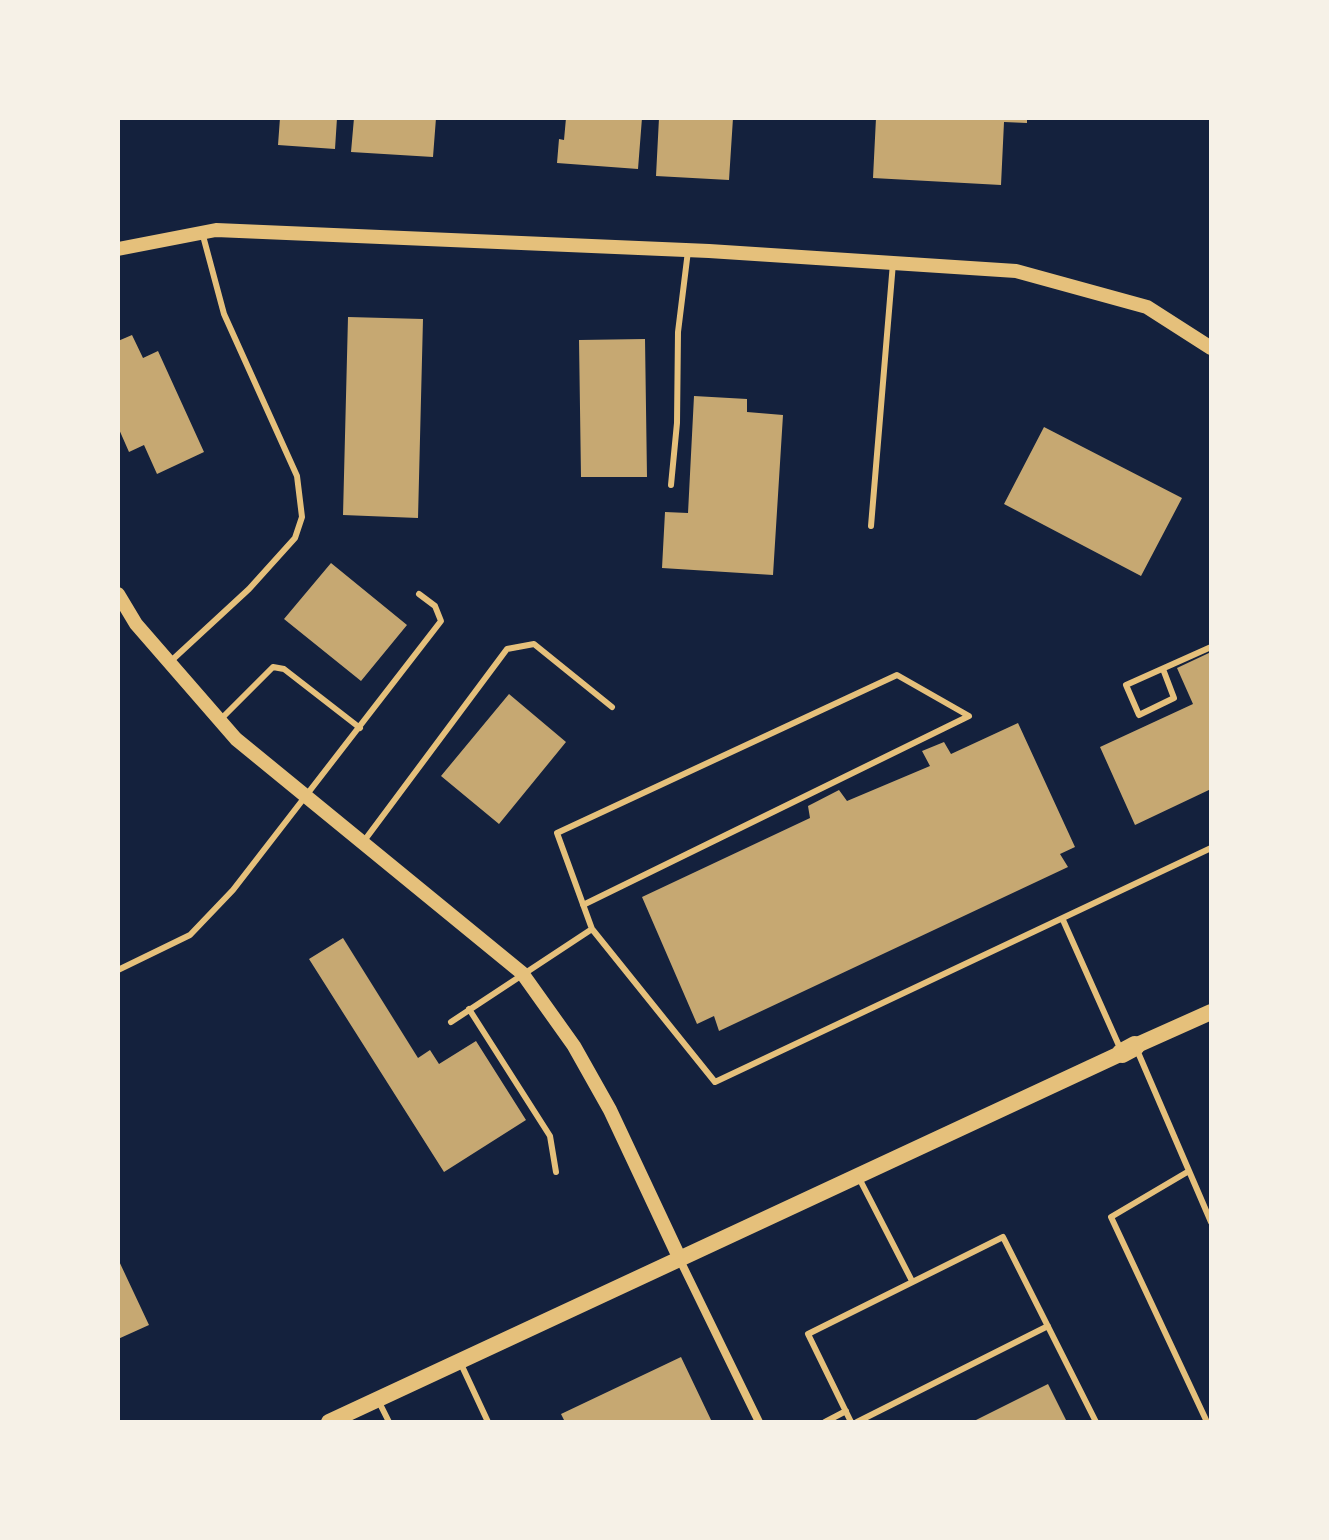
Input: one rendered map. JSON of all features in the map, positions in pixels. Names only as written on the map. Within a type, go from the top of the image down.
[{"type":"main road","points":[[329,1422],[1211,1012]]},
{"type":"street","points":[[118,249],[202,232],[229,230],[688,251],[1016,271],[1147,307],[1211,348]]},
{"type":"street","points":[[118,594],[136,624],[236,739],[522,973],[574,1046],[610,1110],[759,1422]]},
{"type":"lane","points":[[169,662],[249,589],[295,538],[302,517],[297,476],[224,314],[202,232]]},
{"type":"lane","points":[[671,485],[677,423],[678,332],[688,251]]},
{"type":"lane","points":[[871,526],[893,263]]},
{"type":"lane","points":[[118,970],[190,935],[233,890],[307,798],[441,621],[435,606],[419,594]]},
{"type":"lane","points":[[362,843],[507,649],[534,644],[612,707]]},
{"type":"lane","points":[[1163,669],[1174,698],[1139,715],[1126,685],[1211,647]]},
{"type":"lane","points":[[220,721],[273,667],[284,669],[360,728]]},
{"type":"lane","points":[[583,905],[969,716],[897,675],[557,833],[583,905],[592,929],[715,1082],[1211,848]]},
{"type":"lane","points":[[1063,920],[1189,1171],[1211,1222]]},
{"type":"lane","points":[[451,1022],[592,929]]},
{"type":"lane","points":[[469,1009],[550,1136],[556,1172]]},
{"type":"lane","points":[[1189,1171],[1111,1217],[1207,1422]]},
{"type":"lane","points":[[858,1175],[912,1281]]},
{"type":"lane","points":[[1048,1326],[854,1422],[808,1334],[1003,1237],[1048,1326],[1096,1422]]},
{"type":"lane","points":[[459,1361],[488,1422]]},
{"type":"lane","points":[[378,1399],[389,1422]]},
{"type":"lane","points":[[825,1422],[846,1411]]},
{"type":"building","points":[[280,118],[337,118],[335,149],[278,145]]},
{"type":"building","points":[[354,118],[436,118],[433,157],[351,152]]},
{"type":"building","points":[[566,118],[642,118],[638,169],[557,163],[559,139],[564,140]]},
{"type":"building","points":[[659,118],[733,118],[729,180],[656,176]]},
{"type":"building","points":[[876,118],[1027,118],[1027,123],[1004,122],[1001,185],[873,178]]},
{"type":"building","points":[[348,317],[423,319],[418,518],[343,515]]},
{"type":"building","points":[[132,335],[143,358],[158,351],[204,452],[157,474],[144,445],[129,452],[118,427],[118,341]]},
{"type":"building","points":[[645,339],[647,477],[581,477],[579,340]]},
{"type":"building","points":[[694,396],[747,399],[747,412],[783,415],[773,575],[662,568],[665,512],[688,513]]},
{"type":"building","points":[[1044,427],[1182,498],[1141,576],[1004,504]]},
{"type":"building","points":[[331,563],[407,625],[361,681],[284,619]]},
{"type":"building","points":[[1211,652],[1211,789],[1135,825],[1100,747],[1193,704],[1177,668]]},
{"type":"building","points":[[509,694],[566,742],[499,824],[441,776]]},
{"type":"building","points":[[1018,723],[1075,847],[1060,854],[1068,867],[719,1031],[714,1016],[697,1024],[642,897],[810,818],[808,806],[839,790],[847,801],[930,766],[922,751],[944,742],[951,754]]},
{"type":"building","points":[[343,938],[418,1058],[430,1050],[439,1064],[476,1041],[526,1120],[444,1172],[309,959]]},
{"type":"building","points":[[118,1259],[149,1325],[118,1339]]},
{"type":"building","points":[[681,1357],[712,1422],[565,1422],[561,1414]]},
{"type":"building","points":[[1048,1384],[1067,1422],[972,1422]]}]
